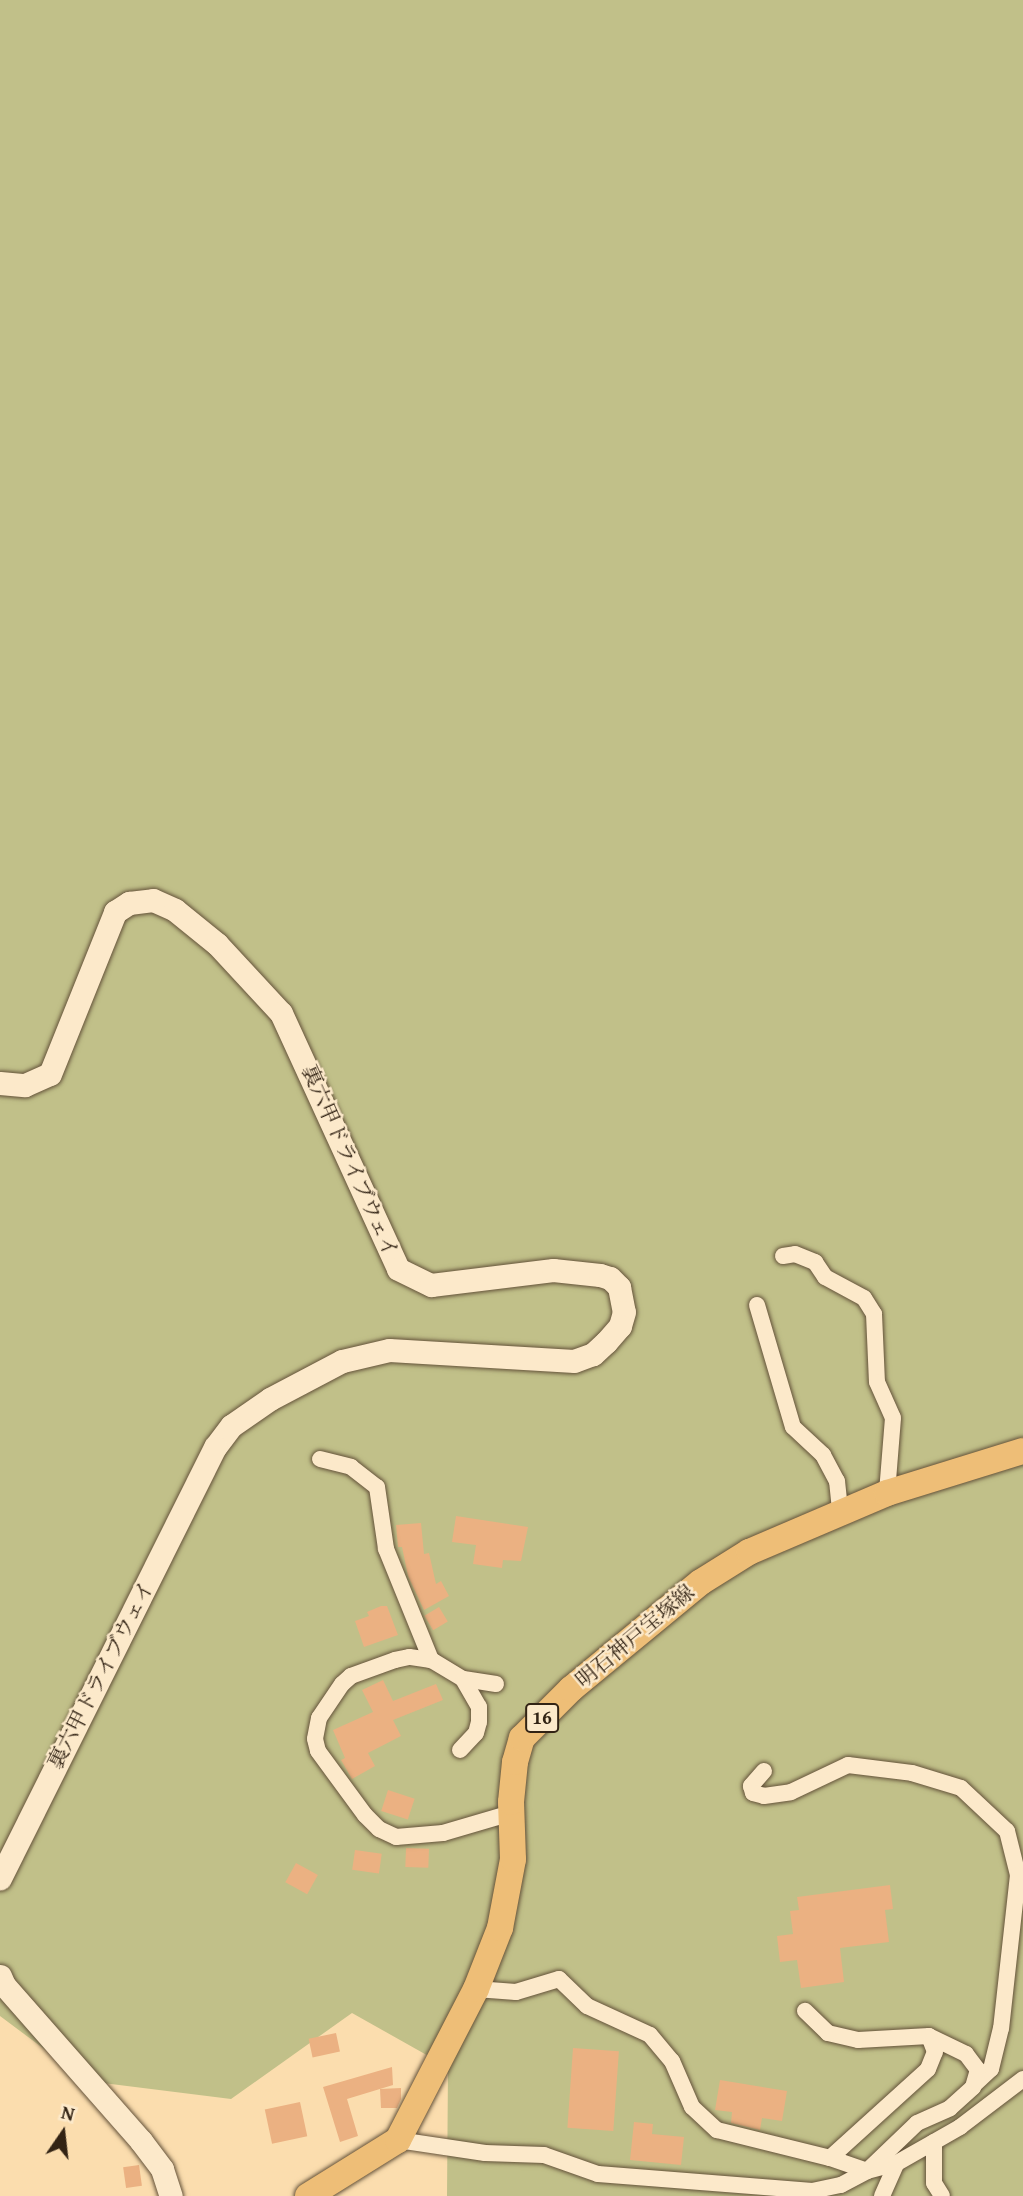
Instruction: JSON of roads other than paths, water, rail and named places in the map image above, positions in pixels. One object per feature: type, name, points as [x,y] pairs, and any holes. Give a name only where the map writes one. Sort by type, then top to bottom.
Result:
[{"type":"main road","name":"明石神戸宝塚線","points":[[398,2140],[476,1989],[502,1914],[513,1859],[511,1814],[515,1762],[522,1738],[571,1689],[701,1582],[749,1552],[887,1493],[1023,1451]]},
{"type":"main road","points":[[308,2196],[398,2140]]},
{"type":"street","name":"裏六甲ドライブウェイ","points":[[0,1083],[25,1086],[50,1074],[115,912],[129,903],[153,900],[175,910],[218,944],[281,1013],[398,1269],[431,1285],[553,1270],[600,1275],[610,1278],[618,1287],[624,1312],[620,1326],[606,1342],[593,1354],[574,1361],[389,1350],[342,1361],[270,1399],[231,1426],[215,1447],[0,1878]]},
{"type":"street","points":[[783,1256],[795,1254],[815,1262],[825,1277],[864,1298],[874,1314],[877,1382],[893,1418],[887,1493]]},
{"type":"street","points":[[757,1305],[793,1427],[828,1464],[837,1481],[841,1512]]},
{"type":"street","points":[[320,1459],[351,1467],[377,1487],[386,1549],[431,1660]]},
{"type":"street","points":[[496,1684],[463,1679],[431,1660],[409,1657],[351,1676],[334,1694],[319,1718],[315,1740],[318,1751],[365,1815],[379,1829],[396,1837],[443,1833],[511,1814]]},
{"type":"street","points":[[460,1750],[476,1733],[480,1722],[479,1707],[463,1679]]},
{"type":"street","points":[[764,1771],[751,1786],[753,1793],[764,1796],[791,1792],[848,1765],[912,1773],[961,1788],[1007,1831],[1018,1875],[1001,2028],[991,2069],[950,2108],[917,2123],[867,2171]]},
{"type":"street","points":[[0,1976],[4,1985],[141,2141],[162,2169],[171,2196]]},
{"type":"street","points":[[476,1989],[516,1992],[559,1979],[587,2006],[650,2035],[672,2061],[692,2107],[717,2130],[830,2158],[867,2171]]},
{"type":"street","points":[[805,2011],[828,2033],[858,2040],[929,2036],[966,2054],[978,2070],[973,2087]]},
{"type":"street","points":[[830,2158],[928,2069],[936,2052],[929,2036]]},
{"type":"street","points":[[398,2140],[485,2152],[544,2155],[598,2174],[812,2190],[841,2185],[867,2171],[897,2164],[960,2127],[1023,2079]]},
{"type":"street","points":[[934,2142],[934,2183],[942,2196]]},
{"type":"street","points":[[882,2196],[897,2164]]}]
